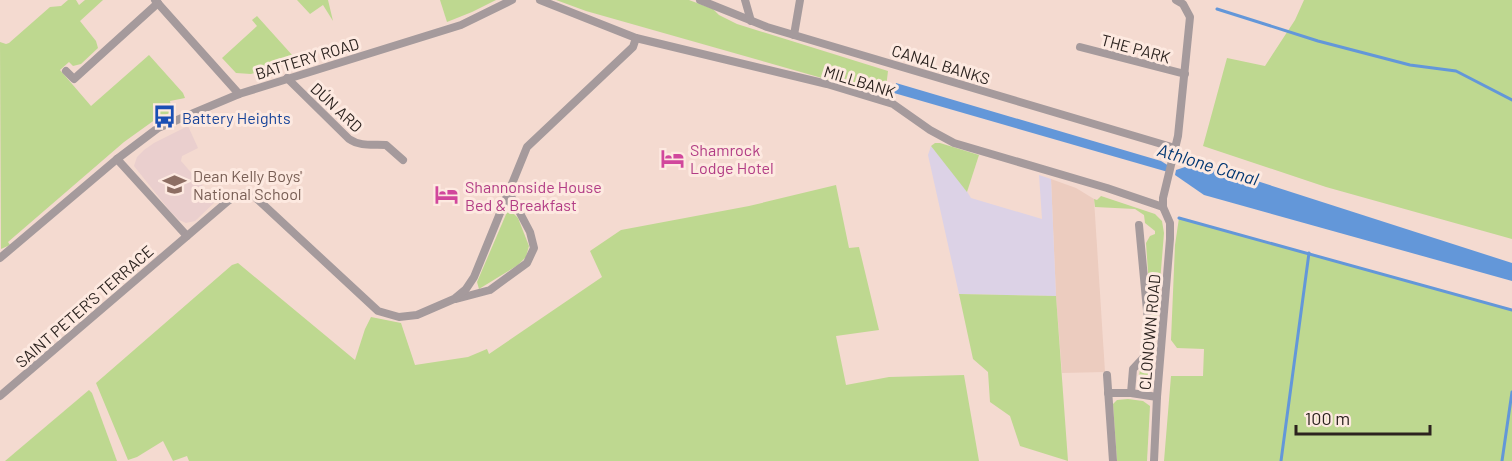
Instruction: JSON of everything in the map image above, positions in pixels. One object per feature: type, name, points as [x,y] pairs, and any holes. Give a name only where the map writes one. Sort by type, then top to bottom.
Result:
[{"type":"street","name":"BATTERY ROAD","points":[[0,258],[117,159],[158,128],[239,94],[461,26],[512,0]]},
{"type":"street","name":"MILLBANK","points":[[540,0],[636,38],[827,84],[893,104],[930,130],[954,142],[1163,207]]},
{"type":"street","name":"CANAL BANKS","points":[[700,0],[751,21],[794,35],[1175,148]]},
{"type":"street","points":[[745,0],[751,21]]},
{"type":"street","points":[[794,35],[800,0]]},
{"type":"street","points":[[1163,207],[1175,148],[1190,17],[1183,4],[1176,0]]},
{"type":"street","points":[[66,71],[74,79],[157,1],[239,94]]},
{"type":"street","points":[[454,299],[466,289],[474,277],[529,145],[633,47],[636,38]]},
{"type":"street","name":"THE PARK","points":[[1080,47],[1185,74]]},
{"type":"street","name":"DÚN ARD","points":[[287,78],[349,139],[364,145],[386,145],[403,160]]},
{"type":"street","points":[[117,159],[186,236]]},
{"type":"street","name":"SAINT PETER'S TERRACE","points":[[0,396],[236,195],[248,193],[277,216],[378,311],[399,317],[411,317],[454,299]]},
{"type":"street","points":[[454,299],[490,290],[527,263],[534,248],[530,232],[512,198],[507,196]]},
{"type":"street","name":"CLONOWN ROAD","points":[[1154,461],[1170,239],[1168,217],[1163,207]]},
{"type":"street","points":[[1131,393],[1133,369],[1146,355],[1149,339],[1139,225]]},
{"type":"street","points":[[1107,375],[1113,461]]},
{"type":"street","points":[[1108,393],[1131,393],[1157,398]]},
{"type":"shaded area","name":"Dean Kelly Boys' National School","points":[[188,126],[198,148],[182,156],[181,161],[216,201],[195,221],[186,223],[170,211],[134,166],[137,157],[144,150]]},
{"type":"shaded area","points":[[931,146],[971,198],[1042,219],[1039,175],[1051,179],[1056,296],[959,294],[928,155]]},
{"type":"shaded area","points":[[1051,179],[1076,188],[1094,199],[1105,372],[1062,373]]},
{"type":"green space","points":[[68,0],[76,0],[79,5],[85,0],[103,0],[80,21],[96,41],[98,48],[81,64],[73,66],[69,62],[60,70],[91,106],[149,55],[185,98],[170,101],[172,112],[156,119],[124,142],[8,242],[10,245],[1,249],[0,42],[9,43],[50,7],[61,6]]},
{"type":"green space","points":[[297,0],[328,0],[333,21],[323,5],[310,14]]},
{"type":"green space","points":[[440,0],[496,0],[447,22]]},
{"type":"green space","points":[[556,0],[689,0],[713,9],[719,15],[737,24],[888,71],[885,96],[586,11]]},
{"type":"green space","points":[[1304,0],[1512,0],[1512,239],[1326,187],[1203,146],[1227,58],[1265,66],[1295,20]]},
{"type":"green space","points":[[257,16],[293,56],[291,61],[251,74],[236,73],[222,58],[257,26],[252,20]]},
{"type":"green space","points":[[935,143],[979,155],[967,192],[931,146]]},
{"type":"green space","points":[[836,185],[849,248],[859,247],[879,330],[836,336],[846,385],[889,377],[964,375],[979,461],[189,461],[187,456],[173,461],[163,441],[128,460],[96,383],[232,265],[238,263],[355,360],[371,317],[401,323],[415,365],[468,357],[487,349],[489,354],[602,277],[590,251],[621,230],[749,206]]},
{"type":"green space","points":[[1101,196],[1155,214],[1162,221],[1164,233],[1152,381],[1145,387],[1138,385],[1140,369],[1143,365],[1141,363],[1152,350],[1153,343],[1146,243],[1155,231],[1145,223],[1144,215],[1135,209],[1095,207],[1094,199],[1097,200]]},
{"type":"green space","points":[[507,212],[512,212],[518,218],[529,246],[526,257],[518,265],[479,289],[477,282]]},
{"type":"green space","points":[[1179,218],[1512,310],[1512,461],[1164,461],[1171,376],[1203,376],[1204,349],[1177,348],[1171,340],[1175,245]]},
{"type":"green space","points":[[959,294],[1056,296],[1068,461],[1020,446],[1010,416],[990,402],[988,372],[973,359]]},
{"type":"green space","points":[[89,390],[117,461],[5,461]]},
{"type":"green space","points":[[1117,400],[1143,401],[1150,406],[1147,461],[1117,461],[1113,404]]},
{"type":"water","points":[[896,83],[1161,161],[1169,166],[1168,172],[894,93]]},
{"type":"water","points":[[1204,164],[1512,263],[1512,281],[1204,195],[1175,175],[1176,170]]},
{"type":"waterway","points":[[1217,9],[1318,41],[1410,65],[1456,71],[1512,100]]},
{"type":"waterway","points":[[1179,218],[1512,310]]},
{"type":"waterway","points":[[1281,461],[1309,253]]},
{"type":"waterway","points":[[1502,461],[1512,392]]},
{"type":"place","name":"Battery Heights","points":[[164,117]]},
{"type":"place","name":"Shamrock Lodge Hotel","points":[[672,158]]},
{"type":"place","name":"Dean Kelly Boys' National School","points":[[175,184]]},
{"type":"place","name":"Shannonside House Bed & Breakfast","points":[[447,195]]},
{"type":"water label","name":"Athlone Canal","points":[[1208,164]]}]
